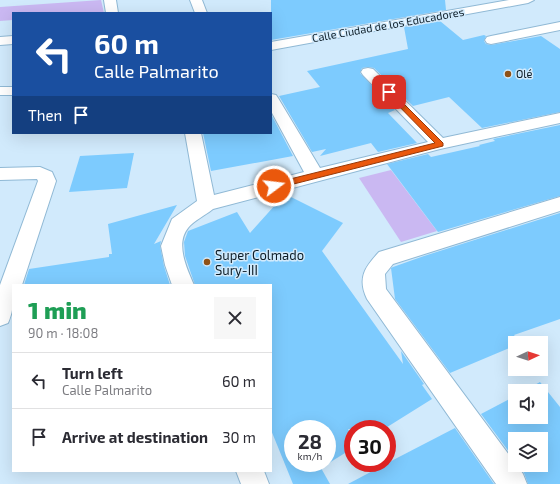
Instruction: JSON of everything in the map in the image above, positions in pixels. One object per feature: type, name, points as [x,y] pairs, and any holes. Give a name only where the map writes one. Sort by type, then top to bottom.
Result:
[{"type":"street","points":[[110,0],[112,12]]},
{"type":"street","points":[[196,0],[201,12]]},
{"type":"street","name":"Calle Ciudad de los Educadores","points":[[272,46],[528,0]]},
{"type":"street","points":[[491,40],[560,26]]},
{"type":"street","points":[[0,40],[12,40]]},
{"type":"street","points":[[368,72],[440,144]]},
{"type":"street","points":[[0,91],[12,91]]},
{"type":"street","points":[[272,100],[315,175]]},
{"type":"street","points":[[182,284],[175,266],[171,246],[179,224],[207,204],[440,144],[560,118]]},
{"type":"street","points":[[193,134],[207,204]]},
{"type":"street","points":[[0,174],[40,173],[46,176],[47,181],[0,316]]},
{"type":"street","points":[[513,484],[375,292],[374,271],[386,258],[560,204]]},
{"type":"street","points":[[250,472],[255,484]]},
{"type":"shaded area","points":[[101,0],[104,12],[12,12],[12,20],[0,21],[0,7]]},
{"type":"shaded area","points":[[391,170],[437,231],[401,242],[359,178]]},
{"type":"building","points":[[271,0],[445,0],[446,10],[272,40]]},
{"type":"building","points":[[440,21],[463,40],[484,35],[486,36],[484,41],[486,44],[491,45],[541,36],[560,49],[560,112],[482,128],[449,97],[413,106],[374,68],[368,67],[362,68],[360,73],[395,110],[388,113],[417,143],[378,152],[371,143],[320,156],[326,149],[312,152],[279,96],[320,87],[307,71],[408,49],[404,27]]},
{"type":"building","points":[[272,116],[293,156],[211,171],[203,134],[272,134]]},
{"type":"building","points":[[560,125],[560,196],[438,232],[387,164],[428,154],[431,157],[480,146],[479,145],[495,141],[493,139]]},
{"type":"building","points":[[134,153],[127,188],[69,192],[80,156]]},
{"type":"building","points":[[285,194],[343,223],[322,251],[403,364],[401,351],[424,384],[422,385],[432,399],[396,422],[396,420],[344,420],[344,454],[336,459],[336,420],[284,420],[284,462],[272,432],[272,284],[195,284],[185,256],[184,242],[188,231],[237,212],[250,233]]},
{"type":"building","points":[[177,205],[154,244],[161,241],[160,246],[164,266],[170,284],[24,284],[29,269],[109,257],[109,254],[112,254],[108,224]]},
{"type":"building","points":[[560,213],[560,319],[514,335],[515,336],[508,336],[508,349],[450,373],[395,299],[391,268]]},
{"type":"building","points":[[548,392],[560,407],[560,484],[528,484],[523,472],[548,472],[548,432],[508,432],[508,451],[481,414],[508,400],[508,424],[548,424]]},
{"type":"building","points":[[455,428],[494,484],[348,484],[371,472],[396,472],[397,458]]},
{"type":"building","points":[[288,472],[323,472],[330,484],[293,484]]},
{"type":"place","name":"Olé","points":[[508,74]]},
{"type":"place","name":"Super Colmado Sury-III","points":[[207,262]]},
{"type":"route","points":[[274,186],[440,144],[389,92]]}]
